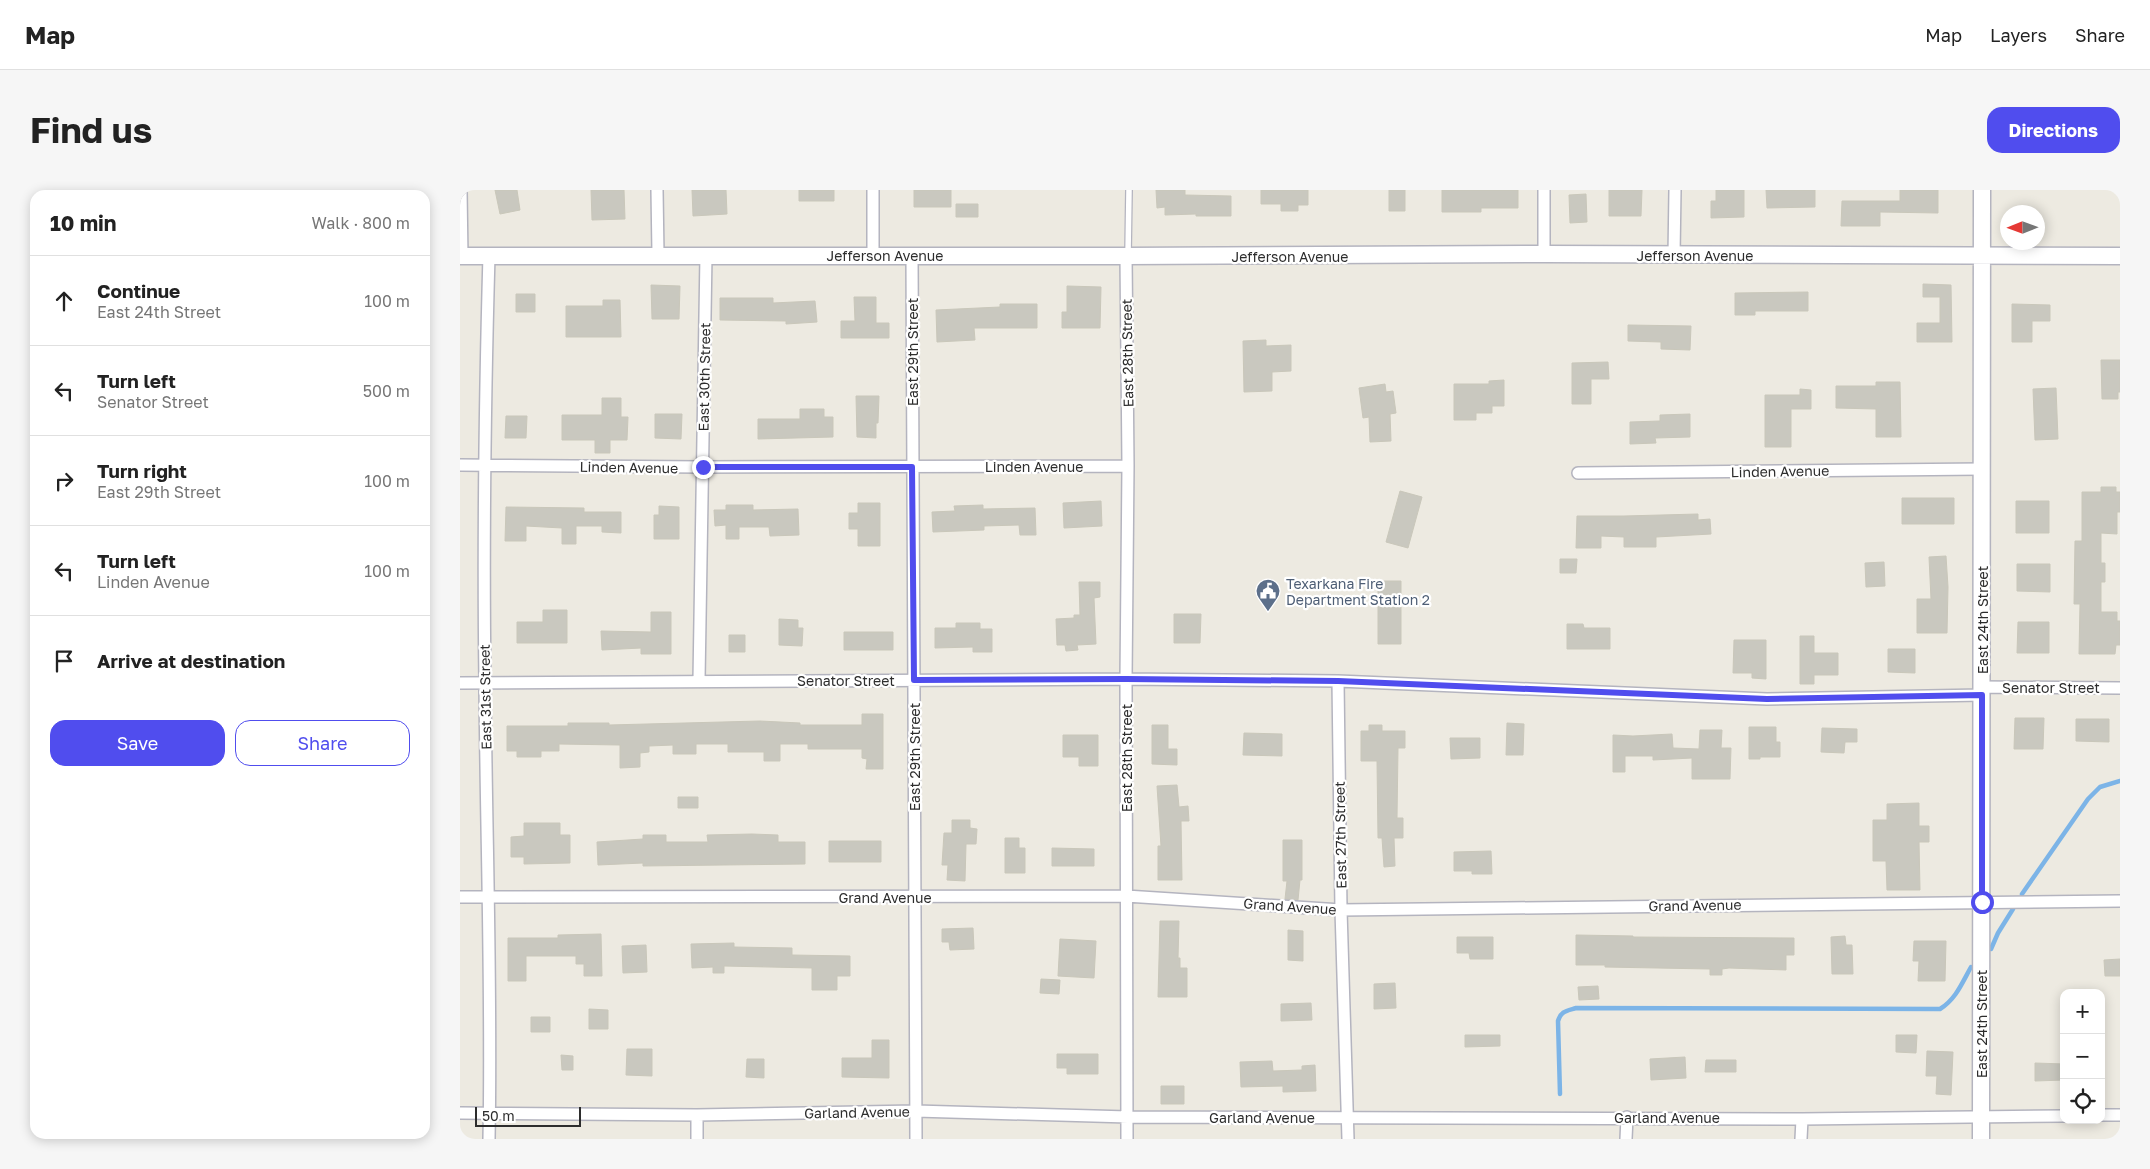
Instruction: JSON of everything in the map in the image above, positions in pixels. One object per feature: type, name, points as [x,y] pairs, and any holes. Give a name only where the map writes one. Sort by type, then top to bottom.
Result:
[{"type":"main road","name":"East 24th Street","points":[[1981,1139],[1982,190]]},
{"type":"main road","name":"Jefferson Avenue","points":[[461,256],[658,254],[873,256],[1544,254],[2120,256]]},
{"type":"street","points":[[461,256],[462,190]]},
{"type":"street","points":[[657,190],[658,254]]},
{"type":"street","points":[[873,190],[873,256]]},
{"type":"street","points":[[1544,190],[1544,254]]},
{"type":"street","points":[[1674,190],[1674,255]]},
{"type":"street","name":"East 31st Street","points":[[489,255],[483,465],[489,897],[489,1139]]},
{"type":"street","name":"East 30th Street","points":[[699,680],[706,255]]},
{"type":"street","name":"East 29th Street","points":[[912,255],[916,1139]]},
{"type":"street","name":"East 28th Street","points":[[1127,256],[1126,896],[1128,1139]]},
{"type":"street","name":"Linden Avenue","points":[[460,465],[703,467],[1128,466]]},
{"type":"street","name":"Linden Avenue","points":[[1578,473],[1982,468]]},
{"type":"street","name":"Senator Street","points":[[460,683],[699,680],[1126,679],[1338,681],[1767,699],[2120,688]]},
{"type":"street","name":"East 27th Street","points":[[1338,681],[1340,910],[1348,1139]]},
{"type":"street","name":"Grand Avenue","points":[[460,897],[1126,896],[1340,910],[2120,901]]},
{"type":"street","name":"Garland Avenue","points":[[460,1112],[697,1115],[916,1111],[1128,1117],[1348,1118],[1627,1117],[1802,1119],[2060,1116]]},
{"type":"street","points":[[697,1115],[697,1139]]},
{"type":"street","points":[[2105,1116],[2120,1115]]},
{"type":"street","points":[[1626,1139],[1627,1117]]},
{"type":"street","points":[[1802,1119],[1802,1139]]},
{"type":"lane","points":[[1127,256],[1129,190]]},
{"type":"building","points":[[495,190],[517,190],[520,210],[500,214]]},
{"type":"building","points":[[591,190],[624,190],[625,219],[592,220]]},
{"type":"building","points":[[692,190],[726,190],[727,214],[693,216]]},
{"type":"building","points":[[799,190],[834,190],[834,201],[799,201]]},
{"type":"building","points":[[914,190],[951,190],[951,207],[914,207]]},
{"type":"building","points":[[1156,190],[1185,190],[1185,195],[1231,196],[1231,216],[1165,215],[1165,207],[1157,208]]},
{"type":"building","points":[[1261,190],[1308,190],[1308,205],[1298,205],[1298,211],[1281,211],[1281,204],[1261,204]]},
{"type":"building","points":[[1389,190],[1405,190],[1405,211],[1389,211]]},
{"type":"building","points":[[1442,190],[1518,190],[1518,208],[1481,208],[1481,212],[1442,212]]},
{"type":"building","points":[[1609,190],[1642,190],[1641,216],[1609,216]]},
{"type":"building","points":[[1716,190],[1744,190],[1744,217],[1711,218],[1711,201],[1716,201]]},
{"type":"building","points":[[1766,190],[1815,190],[1815,207],[1767,208]]},
{"type":"building","points":[[1900,190],[1938,190],[1938,213],[1880,212],[1880,226],[1841,226],[1842,201],[1900,201]]},
{"type":"building","points":[[1586,194],[1587,222],[1570,223],[1569,195]]},
{"type":"building","points":[[956,204],[978,204],[978,217],[956,217]]},
{"type":"building","points":[[1923,284],[1951,285],[1952,342],[1917,342],[1917,323],[1940,323],[1940,297],[1923,297]]},
{"type":"building","points":[[651,285],[680,286],[679,319],[652,319]]},
{"type":"building","points":[[1067,286],[1101,287],[1100,328],[1062,328],[1062,312],[1067,312]]},
{"type":"building","points":[[1808,292],[1808,311],[1755,311],[1755,315],[1735,315],[1735,293]]},
{"type":"building","points":[[516,294],[535,294],[535,312],[516,312]]},
{"type":"building","points":[[854,297],[876,297],[876,323],[889,323],[889,338],[841,338],[841,321],[855,321]]},
{"type":"building","points":[[720,298],[773,298],[773,303],[815,301],[817,322],[786,324],[786,321],[720,320]]},
{"type":"building","points":[[603,300],[620,300],[621,337],[566,337],[566,306],[603,306]]},
{"type":"building","points":[[1000,304],[1037,304],[1037,328],[974,328],[975,340],[937,342],[936,310],[1000,307]]},
{"type":"building","points":[[2012,304],[2050,305],[2050,321],[2032,321],[2032,342],[2012,342]]},
{"type":"building","points":[[1628,325],[1691,326],[1690,350],[1661,349],[1661,342],[1628,341]]},
{"type":"building","points":[[1266,340],[1266,346],[1291,345],[1291,371],[1272,372],[1272,391],[1244,392],[1243,341]]},
{"type":"building","points":[[2101,360],[2120,360],[2120,392],[2118,392],[2118,399],[2102,399]]},
{"type":"building","points":[[1608,362],[1609,379],[1591,379],[1591,404],[1572,404],[1572,363]]},
{"type":"building","points":[[1504,380],[1504,406],[1492,406],[1492,413],[1476,413],[1476,420],[1454,420],[1454,384],[1489,384],[1489,381]]},
{"type":"building","points":[[1876,382],[1900,382],[1901,437],[1876,437],[1876,409],[1836,408],[1836,386],[1876,386]]},
{"type":"building","points":[[1385,384],[1386,392],[1393,391],[1396,413],[1390,414],[1391,441],[1370,442],[1369,417],[1363,418],[1359,388]]},
{"type":"building","points":[[2056,388],[2058,439],[2035,440],[2033,389]]},
{"type":"building","points":[[1800,389],[1811,390],[1811,409],[1791,409],[1791,447],[1765,447],[1765,395],[1800,395]]},
{"type":"building","points":[[856,396],[879,396],[876,438],[857,437]]},
{"type":"building","points":[[602,398],[621,398],[621,417],[628,417],[627,440],[610,440],[610,453],[595,453],[595,440],[562,440],[562,415],[602,415]]},
{"type":"building","points":[[800,409],[824,409],[824,417],[833,417],[833,437],[758,439],[758,419],[800,419]]},
{"type":"building","points":[[655,414],[682,414],[681,439],[655,438]]},
{"type":"building","points":[[1690,414],[1690,437],[1655,438],[1656,443],[1630,444],[1630,422],[1660,421],[1660,415]]},
{"type":"building","points":[[506,416],[527,416],[526,438],[505,438]]},
{"type":"building","points":[[2101,487],[2116,487],[2116,492],[2120,492],[2120,512],[2117,512],[2117,534],[2101,533],[2101,563],[2105,563],[2105,582],[2101,582],[2101,612],[2117,612],[2117,621],[2120,621],[2120,645],[2116,645],[2115,654],[2079,654],[2080,604],[2074,604],[2075,541],[2082,541],[2082,492],[2101,492]]},
{"type":"building","points":[[1400,491],[1422,497],[1408,548],[1386,542]]},
{"type":"building","points":[[1902,498],[1954,498],[1954,524],[1902,524]]},
{"type":"building","points":[[1101,501],[1102,526],[1064,528],[1063,503]]},
{"type":"building","points":[[2016,501],[2049,501],[2049,533],[2016,533]]},
{"type":"building","points":[[858,503],[880,503],[880,546],[858,546],[858,529],[849,529],[849,513],[858,513]]},
{"type":"building","points":[[726,505],[753,505],[753,510],[798,509],[799,535],[770,536],[769,527],[739,527],[739,539],[726,539],[726,525],[715,526],[714,510],[726,510]]},
{"type":"building","points":[[983,505],[983,509],[1035,508],[1036,535],[1020,535],[1019,525],[984,526],[984,530],[933,532],[932,512],[955,511],[954,506]]},
{"type":"building","points":[[659,506],[679,507],[679,539],[654,539],[654,515],[659,515]]},
{"type":"building","points":[[506,507],[584,508],[584,512],[621,512],[621,533],[602,532],[602,526],[576,526],[576,544],[562,544],[562,528],[526,526],[526,541],[505,541]]},
{"type":"building","points":[[1698,514],[1698,520],[1710,519],[1711,534],[1656,537],[1656,547],[1624,547],[1624,537],[1601,536],[1601,548],[1576,548],[1577,516]]},
{"type":"building","points":[[1946,556],[1948,587],[1947,633],[1917,633],[1917,599],[1931,599],[1929,557]]},
{"type":"building","points":[[1560,559],[1577,559],[1576,573],[1560,573]]},
{"type":"building","points":[[1884,562],[1885,586],[1866,587],[1865,563]]},
{"type":"building","points":[[2017,564],[2050,564],[2050,592],[2017,591]]},
{"type":"building","points":[[1378,581],[1401,581],[1401,644],[1378,644]]},
{"type":"building","points":[[1079,582],[1100,582],[1100,597],[1094,598],[1096,644],[1077,645],[1078,650],[1066,651],[1065,645],[1057,645],[1056,619],[1074,618],[1074,615],[1080,615]]},
{"type":"building","points":[[543,610],[567,610],[567,643],[517,643],[517,622],[543,622]]},
{"type":"building","points":[[651,612],[671,612],[671,654],[641,654],[641,648],[602,650],[601,631],[651,632]]},
{"type":"building","points":[[1174,614],[1201,614],[1200,643],[1174,643]]},
{"type":"building","points":[[779,619],[798,620],[798,628],[803,628],[802,646],[779,645]]},
{"type":"building","points":[[2018,622],[2049,622],[2049,653],[2017,653]]},
{"type":"building","points":[[956,623],[980,623],[980,629],[992,629],[992,652],[973,652],[973,647],[935,648],[935,628],[956,628]]},
{"type":"building","points":[[1567,624],[1583,624],[1584,628],[1610,628],[1610,649],[1567,649]]},
{"type":"building","points":[[844,632],[893,632],[893,650],[844,650]]},
{"type":"building","points":[[729,635],[745,635],[745,652],[729,652]]},
{"type":"building","points":[[1800,636],[1814,636],[1814,653],[1838,653],[1838,675],[1814,675],[1814,684],[1800,684]]},
{"type":"building","points":[[1734,640],[1766,640],[1766,679],[1752,678],[1752,673],[1733,673]]},
{"type":"building","points":[[1888,649],[1915,649],[1915,673],[1888,672]]},
{"type":"building","points":[[862,714],[883,714],[883,769],[866,769],[867,759],[862,758],[862,749],[808,749],[808,744],[780,744],[780,761],[764,761],[764,752],[728,752],[728,744],[696,744],[696,754],[673,754],[673,745],[649,746],[649,752],[640,753],[640,767],[620,768],[620,745],[559,744],[559,751],[541,751],[541,757],[517,757],[517,751],[507,751],[507,726],[568,726],[568,723],[609,723],[609,725],[760,721],[800,723],[800,725],[862,725]]},
{"type":"building","points":[[2015,718],[2044,718],[2043,749],[2014,749]]},
{"type":"building","points":[[2076,719],[2109,719],[2109,742],[2076,741]]},
{"type":"building","points":[[1507,723],[1524,724],[1523,755],[1506,755]]},
{"type":"building","points":[[1152,725],[1168,725],[1168,749],[1177,749],[1177,765],[1152,764]]},
{"type":"building","points":[[1369,725],[1382,725],[1382,731],[1405,731],[1405,748],[1398,748],[1397,818],[1403,818],[1403,838],[1394,838],[1395,866],[1384,867],[1382,838],[1378,838],[1377,761],[1361,761],[1361,731],[1369,731]]},
{"type":"building","points":[[1749,727],[1776,727],[1776,742],[1780,742],[1780,757],[1749,759]]},
{"type":"building","points":[[1822,728],[1857,729],[1857,742],[1845,742],[1844,753],[1821,752]]},
{"type":"building","points":[[1700,730],[1722,730],[1721,748],[1731,748],[1730,779],[1692,779],[1692,758],[1653,760],[1653,756],[1625,756],[1625,772],[1613,772],[1613,735],[1672,734],[1673,748],[1699,749]]},
{"type":"building","points":[[1244,733],[1282,734],[1282,756],[1243,755]]},
{"type":"building","points":[[1063,735],[1098,735],[1098,766],[1079,766],[1079,757],[1063,757]]},
{"type":"building","points":[[1450,738],[1480,738],[1480,758],[1451,759]]},
{"type":"building","points":[[1177,785],[1179,807],[1188,806],[1189,821],[1181,821],[1182,880],[1158,880],[1158,846],[1161,846],[1157,786]]},
{"type":"building","points":[[678,797],[698,797],[698,808],[678,808]]},
{"type":"building","points":[[1919,803],[1919,826],[1929,826],[1929,842],[1919,842],[1920,890],[1887,890],[1886,861],[1873,861],[1873,820],[1887,820],[1887,804]]},
{"type":"building","points":[[952,820],[970,820],[970,828],[977,829],[976,844],[966,844],[965,881],[947,880],[948,865],[942,865],[944,833],[952,833]]},
{"type":"building","points":[[524,823],[560,823],[560,835],[570,835],[570,863],[524,864],[524,857],[511,857],[511,837],[524,836]]},
{"type":"building","points":[[643,835],[666,835],[666,842],[708,842],[707,835],[778,835],[778,842],[805,842],[805,864],[643,866],[643,863],[598,865],[597,842],[643,839]]},
{"type":"building","points":[[1005,838],[1019,838],[1019,848],[1025,848],[1025,873],[1005,873]]},
{"type":"building","points":[[1283,840],[1302,840],[1302,880],[1300,880],[1298,900],[1285,899],[1287,881],[1283,881]]},
{"type":"building","points":[[829,841],[881,841],[881,862],[829,862]]},
{"type":"building","points":[[1052,848],[1094,849],[1094,866],[1052,866]]},
{"type":"building","points":[[1491,851],[1492,874],[1472,874],[1472,871],[1454,871],[1454,852]]},
{"type":"building","points":[[1160,921],[1179,921],[1178,958],[1180,958],[1180,968],[1187,968],[1187,997],[1158,997]]},
{"type":"building","points":[[973,928],[974,949],[950,950],[949,942],[942,942],[942,929]]},
{"type":"building","points":[[1288,930],[1303,931],[1303,961],[1288,960]]},
{"type":"building","points":[[601,934],[602,976],[584,976],[584,964],[576,964],[576,956],[526,956],[526,981],[508,981],[508,938],[558,938],[558,935]]},
{"type":"building","points":[[1576,935],[1794,938],[1794,955],[1786,955],[1786,970],[1729,968],[1722,969],[1722,975],[1710,975],[1710,969],[1576,965]]},
{"type":"building","points":[[1845,936],[1846,945],[1852,945],[1853,974],[1832,974],[1831,937]]},
{"type":"building","points":[[1457,937],[1493,937],[1493,959],[1470,959],[1469,953],[1457,953]]},
{"type":"building","points":[[1060,939],[1096,941],[1094,978],[1058,976]]},
{"type":"building","points":[[1914,941],[1946,941],[1945,981],[1918,981],[1919,961],[1913,961]]},
{"type":"building","points":[[734,943],[734,947],[792,948],[792,955],[850,956],[850,976],[837,976],[837,990],[812,990],[812,968],[724,966],[724,973],[713,973],[713,967],[692,968],[691,944]]},
{"type":"building","points":[[646,945],[647,972],[623,973],[622,946]]},
{"type":"building","points":[[2120,959],[2120,976],[2105,976],[2104,960]]},
{"type":"building","points":[[1041,979],[1060,980],[1059,994],[1040,993]]},
{"type":"building","points":[[1395,983],[1396,1008],[1374,1009],[1374,984]]},
{"type":"building","points":[[1598,986],[1599,999],[1579,1000],[1578,987]]},
{"type":"building","points":[[1311,1003],[1312,1020],[1281,1021],[1281,1004]]},
{"type":"building","points":[[589,1009],[608,1010],[608,1029],[589,1029]]},
{"type":"building","points":[[531,1017],[550,1017],[550,1032],[531,1032]]},
{"type":"building","points":[[1465,1035],[1500,1035],[1500,1046],[1465,1047]]},
{"type":"building","points":[[1896,1035],[1917,1035],[1916,1053],[1896,1052]]},
{"type":"building","points":[[872,1040],[889,1040],[889,1078],[842,1077],[842,1058],[872,1058]]},
{"type":"building","points":[[627,1049],[652,1049],[652,1076],[626,1075]]},
{"type":"building","points":[[1927,1051],[1953,1052],[1951,1095],[1936,1094],[1937,1076],[1926,1076]]},
{"type":"building","points":[[1057,1054],[1098,1054],[1098,1074],[1067,1074],[1067,1068],[1057,1068]]},
{"type":"building","points":[[561,1055],[573,1056],[573,1070],[562,1070]]},
{"type":"building","points":[[1685,1057],[1686,1078],[1651,1080],[1650,1059]]},
{"type":"building","points":[[747,1059],[764,1059],[764,1078],[746,1077]]},
{"type":"building","points":[[1706,1060],[1736,1060],[1736,1072],[1705,1072]]},
{"type":"building","points":[[1272,1061],[1273,1071],[1302,1070],[1302,1066],[1315,1065],[1316,1091],[1283,1092],[1283,1086],[1241,1087],[1240,1062]]},
{"type":"building","points":[[2035,1063],[2060,1064],[2060,1080],[2035,1081]]},
{"type":"building","points":[[1161,1086],[1184,1086],[1184,1104],[1161,1104]]},
{"type":"waterway","points":[[2022,894],[2088,799],[2100,787],[2120,781]]},
{"type":"waterway","points":[[1991,949],[1998,933],[2013,909]]},
{"type":"waterway","points":[[1560,1094],[1558,1021],[1562,1013],[1569,1010],[1576,1008],[1940,1009],[1954,996],[1971,967]]},
{"type":"place","name":"Texarkana Fire Department Station 2","points":[[1268,612]]},
{"type":"route","points":[[703,467],[912,467],[914,680],[1338,681],[1767,699],[1982,695],[1982,902]]}]
